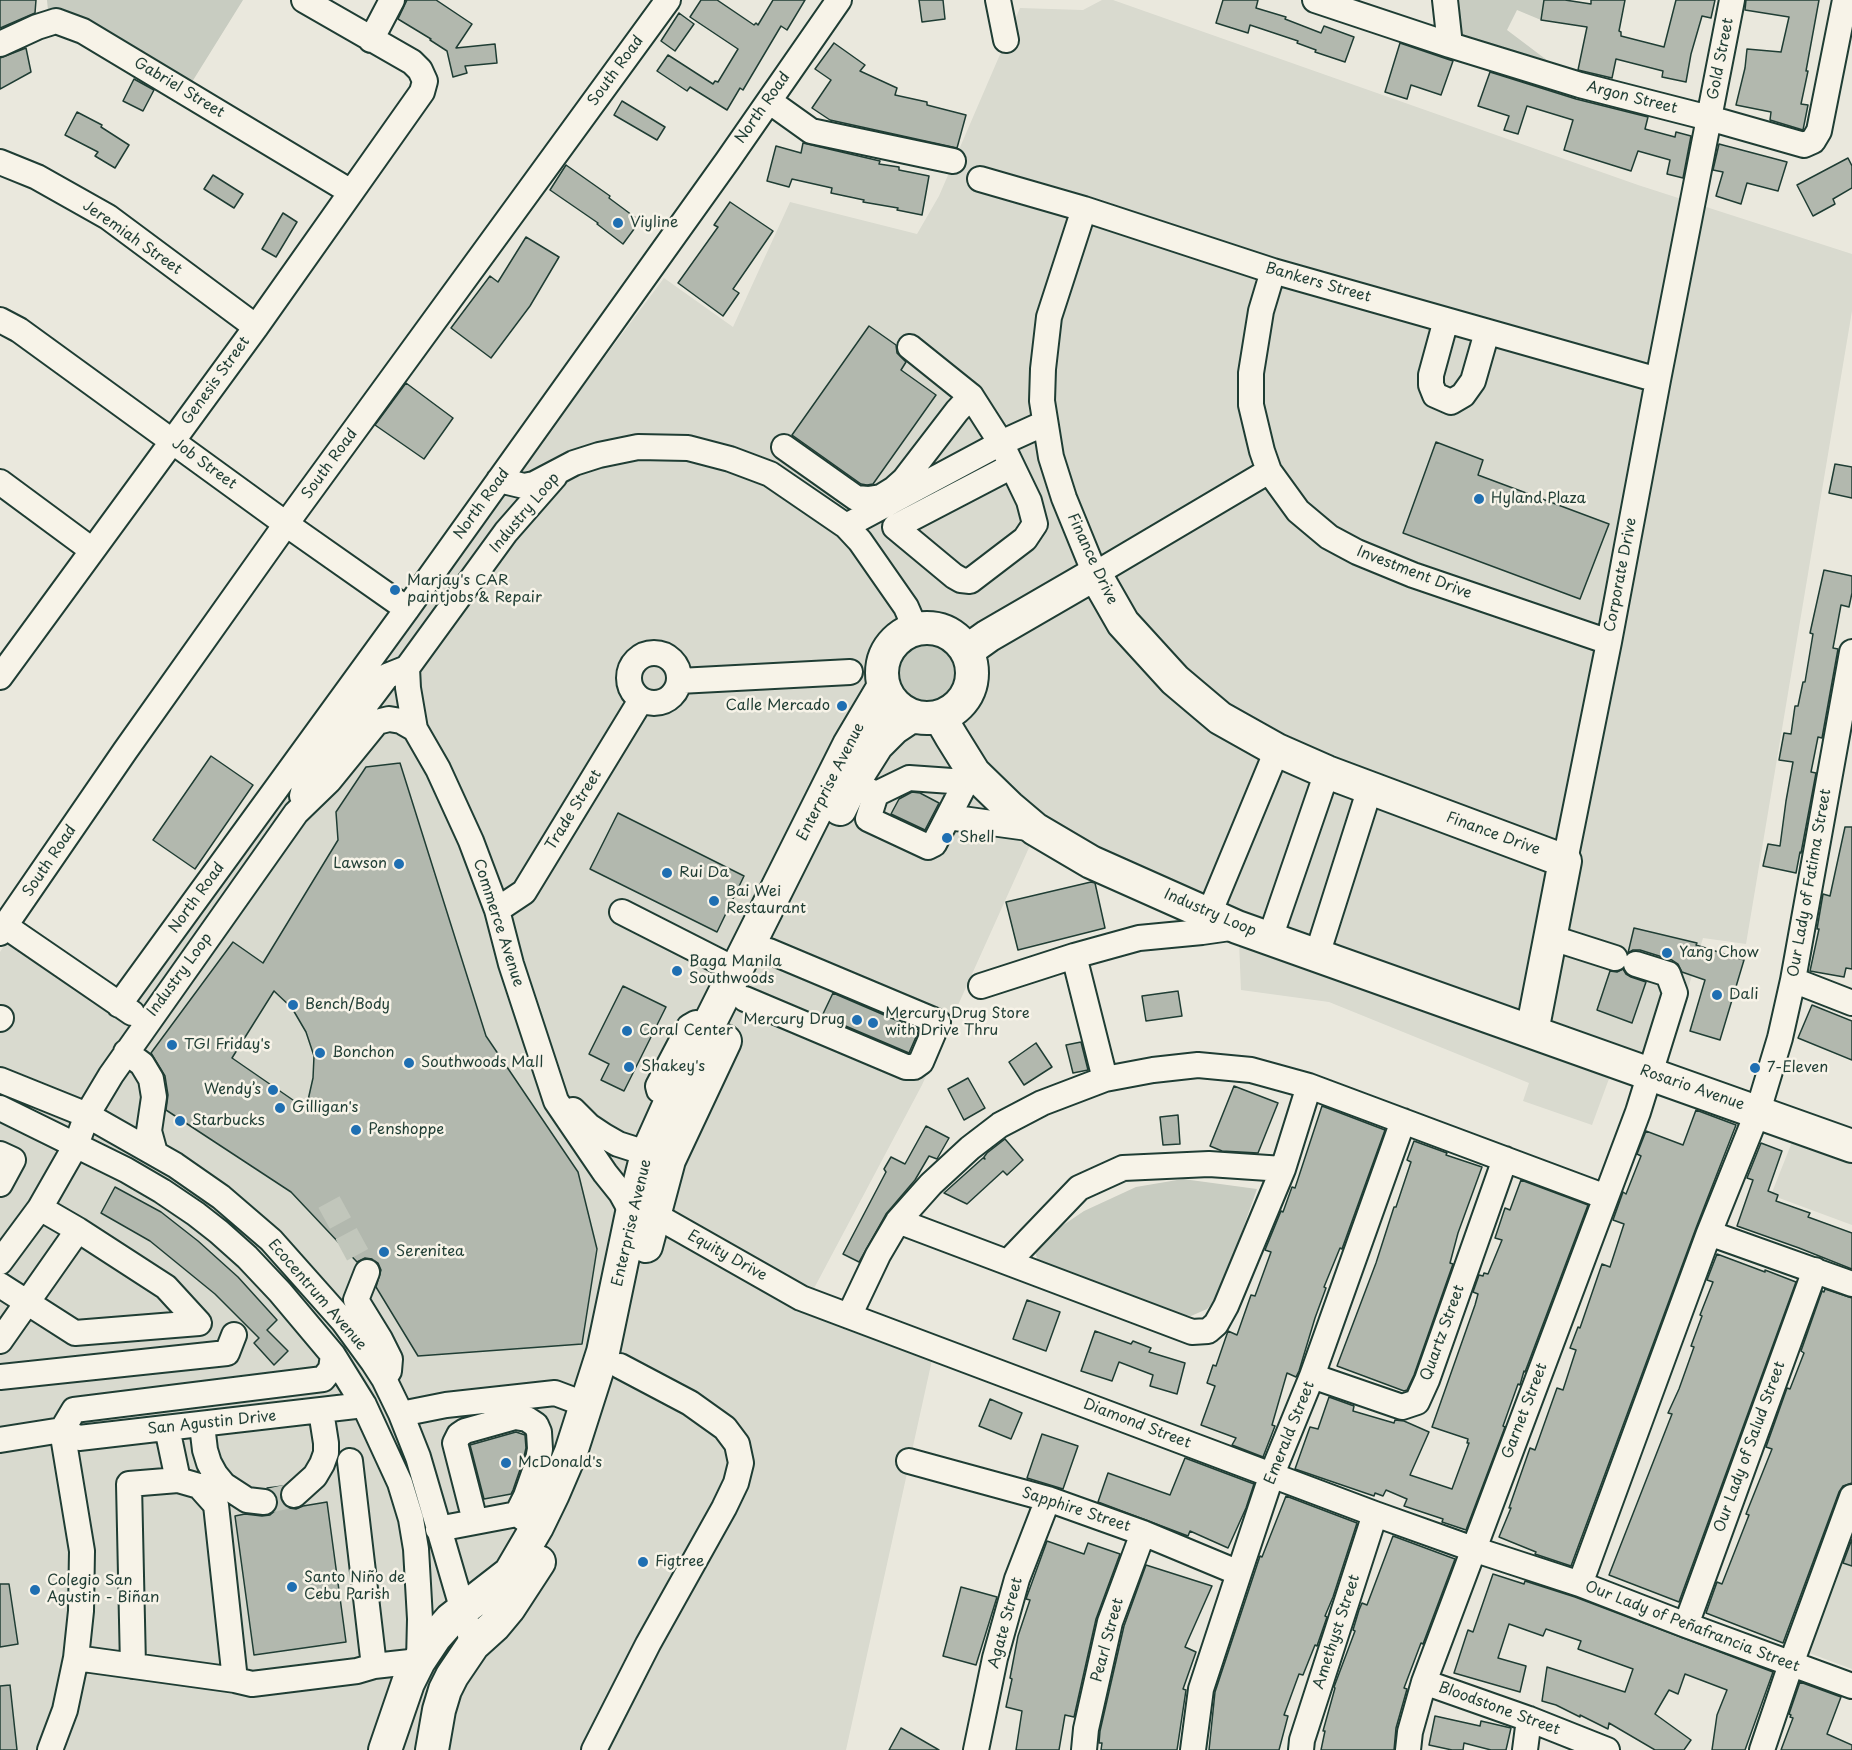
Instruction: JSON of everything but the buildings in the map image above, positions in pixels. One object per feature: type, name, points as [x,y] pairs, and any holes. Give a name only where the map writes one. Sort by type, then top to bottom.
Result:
[{"type":"main road","points":[[967,651],[988,636],[1095,574]]},
{"type":"main road","name":"Finance Drive","points":[[1095,574],[1123,623],[1175,680],[1220,718],[1277,750],[1327,772],[1565,861]]},
{"type":"main road","points":[[931,628],[945,632],[958,640],[967,651],[971,662],[971,685],[960,705],[951,712],[926,716],[897,707],[887,694],[884,686],[883,665],[891,646],[907,633],[931,628]]},
{"type":"main road","name":"Enterprise Avenue","points":[[658,1157],[741,985],[849,745],[884,686]]},
{"type":"main road","name":"Enterprise Avenue","points":[[385,1750],[408,1683],[419,1661],[435,1637],[452,1619],[510,1573],[527,1520],[571,1452],[603,1352],[673,1096],[708,1027],[769,951],[865,788],[877,745],[894,728],[926,716]]},
{"type":"main road","name":"Industry Loop","points":[[926,716],[970,777],[1035,828],[1091,862],[1223,920],[1532,1032]]},
{"type":"main road","name":"Corporate Drive","points":[[1532,1032],[1565,861]]},
{"type":"main road","name":"Rosario Avenue","points":[[1532,1032],[1852,1146]]},
{"type":"main road","name":"Enterprise Avenue","points":[[432,1750],[445,1690],[473,1646],[509,1608],[533,1573],[570,1503],[589,1459],[620,1366],[642,1214]]},
{"type":"street","points":[[304,0],[371,40],[392,0]]},
{"type":"street","name":"South Road","points":[[3,930],[125,751],[286,524],[668,0]]},
{"type":"street","name":"North Road","points":[[119,1005],[407,609],[839,0]]},
{"type":"street","points":[[998,0],[1006,40]]},
{"type":"street","name":"Argon Street","points":[[1315,0],[1580,85],[1804,145],[1813,141],[1819,132],[1845,0]]},
{"type":"street","points":[[1445,0],[1450,45]]},
{"type":"street","name":"Gold Street","points":[[1709,118],[1732,0]]},
{"type":"street","name":"Gabriel Street","points":[[0,44],[56,21],[83,31],[351,192]]},
{"type":"street","name":"Genesis Street","points":[[4,663],[92,550],[416,103],[425,81],[420,70],[411,62],[371,40]]},
{"type":"street","points":[[769,101],[812,131],[953,161]]},
{"type":"street","name":"Corporate Drive","points":[[1565,861],[1709,118]]},
{"type":"street","name":"Jeremiah Street","points":[[0,162],[37,177],[108,217],[255,327]]},
{"type":"street","name":"Bankers Street","points":[[980,179],[1084,209],[1273,271],[1658,380]]},
{"type":"street","name":"Finance Drive","points":[[1084,209],[1049,317],[1042,401],[1051,457],[1064,498],[1095,574]]},
{"type":"street","name":"Investment Drive","points":[[1273,271],[1261,311],[1251,373],[1251,405],[1269,471],[1298,512],[1329,537],[1357,552],[1413,575],[1609,642]]},
{"type":"street","name":"Job Street","points":[[0,320],[18,330],[407,609]]},
{"type":"street","points":[[1446,320],[1431,375],[1431,386],[1435,395],[1451,402],[1463,395],[1473,381],[1487,332]]},
{"type":"street","points":[[895,527],[954,576],[970,581],[1025,539],[1035,524],[1029,501],[1001,443],[970,396],[910,347]]},
{"type":"street","points":[[784,447],[856,498],[881,497],[904,480],[970,396]]},
{"type":"street","points":[[846,526],[1001,443],[1045,423]]},
{"type":"street","name":"Industry Loop","points":[[296,813],[305,785],[387,676],[407,668],[506,532],[561,470],[599,455],[638,447],[688,448],[730,459],[770,474],[846,526],[863,545],[906,607],[916,630]]},
{"type":"street","points":[[863,545],[1012,466]]},
{"type":"street","points":[[499,480],[524,486],[534,484],[561,470]]},
{"type":"street","points":[[1095,574],[1269,471]]},
{"type":"street","points":[[0,482],[92,550]]},
{"type":"street","points":[[430,575],[442,589],[445,615]]},
{"type":"street","name":"Our Lady of Fatima Street","points":[[1580,1584],[1709,1233],[1758,1111],[1780,1038],[1793,980],[1852,652]]},
{"type":"street","points":[[646,654],[663,654],[670,658],[678,672],[679,681],[672,696],[665,701],[649,703],[641,700],[630,688],[629,671],[639,658],[646,654]]},
{"type":"street","name":"Commerce Avenue","points":[[407,668],[415,729],[438,769],[471,841],[497,910],[511,964],[559,1107],[621,1193],[642,1214]]},
{"type":"street","points":[[679,681],[850,672]]},
{"type":"street","name":"Trade Street","points":[[497,910],[524,892],[641,700]]},
{"type":"street","name":"Industry Loop","points":[[0,1262],[40,1208],[76,1145],[87,1115],[126,1052],[296,813],[329,781],[377,722],[389,719],[401,721],[415,729]]},
{"type":"street","points":[[981,986],[1139,938],[1202,932],[1223,920],[1277,750]]},
{"type":"street","points":[[1270,938],[1327,772]]},
{"type":"street","points":[[970,777],[934,844],[928,847],[868,819],[865,788],[909,778],[970,777]]},
{"type":"street","points":[[1317,955],[1370,788]]},
{"type":"street","points":[[948,817],[1035,828]]},
{"type":"street","points":[[622,912],[741,985],[906,1067],[914,1067],[921,1062],[938,1022],[769,951]]},
{"type":"street","points":[[3,930],[146,1023]]},
{"type":"street","name":"Garnet Street","points":[[1408,1750],[1410,1732],[1424,1682],[1638,1112],[1675,993],[1668,974],[1565,942],[1549,940]]},
{"type":"street","points":[[1074,956],[1105,1079]]},
{"type":"street","points":[[1793,980],[1852,1003]]},
{"type":"street","points":[[126,1052],[142,1064],[151,1078],[154,1097],[149,1131],[155,1153]]},
{"type":"street","points":[[849,1316],[878,1255],[898,1221],[931,1184],[970,1148],[1000,1125],[1042,1103],[1105,1079],[1153,1070],[1198,1065],[1251,1071],[1310,1086],[1606,1197]]},
{"type":"street","name":"Ecocentrum Avenue","points":[[0,1080],[87,1115],[175,1165],[221,1197],[271,1240],[343,1321],[384,1379],[401,1414],[418,1457],[473,1646]]},
{"type":"street","points":[[898,1221],[1192,1332],[1208,1331],[1216,1324],[1226,1306],[1283,1169],[1310,1086]]},
{"type":"street","name":"Commerce Avenue","points":[[552,1089],[589,1126],[618,1144],[658,1157]]},
{"type":"street","name":"Ecocentrum Avenue","points":[[0,1108],[126,1170],[196,1214],[247,1257],[333,1355],[364,1405],[400,1483],[411,1519],[416,1549],[420,1619],[419,1661]]},
{"type":"street","name":"Emerald Street","points":[[1193,1750],[1201,1689],[1239,1573],[1272,1474],[1312,1376],[1402,1121]]},
{"type":"street","points":[[0,1154],[13,1160],[0,1184]]},
{"type":"street","name":"Quartz Street","points":[[1312,1376],[1402,1407],[1417,1402],[1427,1380],[1505,1159]]},
{"type":"street","points":[[1008,1262],[1079,1188],[1122,1168],[1209,1164],[1283,1169]]},
{"type":"street","points":[[0,1285],[14,1311],[75,1334],[199,1323],[166,1287],[40,1208]]},
{"type":"street","name":"Equity Drive","points":[[642,1214],[801,1298]]},
{"type":"street","points":[[0,1341],[14,1311],[78,1230]]},
{"type":"street","points":[[1709,1233],[1852,1284]]},
{"type":"street","name":"Our Lady of Salud Street","points":[[1686,1625],[1815,1270]]},
{"type":"street","points":[[367,1272],[356,1300],[390,1359],[389,1371],[384,1379]]},
{"type":"street","name":"Diamond Street","points":[[801,1298],[1473,1549]]},
{"type":"street","points":[[0,1377],[227,1353],[234,1335]]},
{"type":"street","name":"San Agustin Drive","points":[[62,1430],[74,1410],[323,1379],[331,1369],[333,1355]]},
{"type":"street","points":[[594,1750],[648,1644],[724,1508],[736,1483],[741,1463],[737,1444],[725,1428],[690,1403],[620,1366]]},
{"type":"street","points":[[401,1414],[446,1405],[555,1393],[587,1404]]},
{"type":"street","name":"San Agustin Drive","points":[[0,1440],[62,1430],[79,1438],[364,1405]]},
{"type":"street","points":[[294,1495],[315,1476],[326,1453],[321,1411]]},
{"type":"street","points":[[438,1529],[475,1521],[527,1520],[530,1485],[540,1449],[539,1432],[536,1425],[527,1419],[515,1417],[465,1431],[459,1435],[455,1443],[475,1521]]},
{"type":"street","points":[[202,1425],[205,1450],[215,1474],[224,1485],[247,1500],[264,1502]]},
{"type":"street","points":[[167,1428],[178,1480]]},
{"type":"street","points":[[50,1750],[64,1710],[76,1658],[81,1611],[82,1551],[62,1430]]},
{"type":"street","points":[[350,1461],[374,1666]]},
{"type":"street","name":"Sapphire Street","points":[[909,1461],[1048,1498],[1143,1533],[1239,1573]]},
{"type":"street","points":[[133,1666],[129,1484],[178,1480],[199,1486],[216,1504],[235,1680]]},
{"type":"street","points":[[1762,1750],[1852,1497]]},
{"type":"street","name":"Agate Street","points":[[976,1750],[995,1658],[1017,1579],[1048,1498]]},
{"type":"street","name":"Amethyst Street","points":[[1301,1750],[1302,1740],[1375,1514]]},
{"type":"street","name":"Pearl Street","points":[[1084,1750],[1086,1729],[1110,1622],[1143,1533]]},
{"type":"street","name":"Our Lady of Peñafrancia Street","points":[[1473,1549],[1580,1584],[1852,1686]]},
{"type":"street","points":[[76,1658],[252,1684],[419,1661]]},
{"type":"street","name":"Bloodstone Street","points":[[1424,1682],[1529,1719],[1607,1750]]},
{"type":"street","points":[[1525,1750],[1529,1719]]},
{"type":"shaded area","points":[[47,0],[243,0],[192,82],[65,12],[48,11]]},
{"type":"shaded area","points":[[1102,0],[1113,0],[1638,185],[1852,254],[1852,311],[1746,944],[1703,938],[1666,1064],[1189,895],[1041,821],[922,1085],[802,1311],[932,1360],[846,1750],[0,1750],[0,952],[7,941],[122,1020],[497,501],[664,278],[733,327],[790,202],[917,234],[939,196],[1020,8],[1083,10]]},
{"type":"shaded area","points":[[1450,0],[1544,0],[1541,20],[1517,10],[1507,30],[1572,79],[1455,43]]},
{"type":"shaded area","points":[[927,646],[938,648],[947,654],[953,663],[955,674],[953,685],[947,694],[938,700],[927,702],[916,700],[907,694],[901,685],[899,674],[901,663],[907,654],[916,648]]},
{"type":"shaded area","points":[[1239,941],[1610,1076],[1592,1125],[1523,1101],[1529,1083],[1329,1002],[1241,990]]},
{"type":"shaded area","points":[[1792,1142],[1852,1164],[1852,1225],[1771,1195]]},
{"type":"shaded area","points":[[1183,1179],[1257,1189],[1219,1296],[1207,1309],[1191,1316],[1178,1314],[1038,1261],[1034,1249],[1044,1238],[1084,1211],[1136,1187]]},
{"type":"shaded area","points":[[1852,1532],[1852,1669],[1809,1653]]},
{"type":"tunnel","points":[[329,1202],[367,1272]]},
{"type":"tunnel","points":[[264,1502],[294,1495]]},
{"type":"place","name":"Viyline","points":[[618,223]]},
{"type":"place","name":"Hyland Plaza","points":[[1479,499]]},
{"type":"place","name":"Marjay's CAR paintjobs & Repair","points":[[395,590]]},
{"type":"place","name":"Calle Mercado","points":[[842,706]]},
{"type":"place","name":"Shell","points":[[947,838]]},
{"type":"place","name":"Lawson","points":[[399,864]]},
{"type":"place","name":"Rui Da","points":[[667,873]]},
{"type":"place","name":"Bai Wei Restaurant","points":[[714,901]]},
{"type":"place","name":"Yang Chow","points":[[1667,953]]},
{"type":"place","name":"Baga Manila Southwoods","points":[[677,971]]},
{"type":"place","name":"Dali","points":[[1717,995]]},
{"type":"place","name":"Bench/Body","points":[[293,1005]]},
{"type":"place","name":"Mercury Drug","points":[[857,1020]]},
{"type":"place","name":"Mercury Drug Store with Drive Thru","points":[[873,1023]]},
{"type":"place","name":"Coral Center","points":[[627,1031]]},
{"type":"place","name":"TGI Friday's","points":[[172,1045]]},
{"type":"place","name":"Bonchon","points":[[320,1053]]},
{"type":"place","name":"Southwoods Mall","points":[[409,1063]]},
{"type":"place","name":"Shakey's","points":[[629,1067]]},
{"type":"place","name":"7-Eleven","points":[[1755,1068]]},
{"type":"place","name":"Wendy’s","points":[[273,1090]]},
{"type":"place","name":"Gilligan's","points":[[280,1108]]},
{"type":"place","name":"Starbucks","points":[[180,1121]]},
{"type":"place","name":"Penshoppe","points":[[356,1130]]},
{"type":"place","name":"Serenitea","points":[[384,1252]]},
{"type":"place","name":"McDonald's","points":[[506,1463]]},
{"type":"place","name":"Figtree","points":[[643,1562]]},
{"type":"place","name":"Santo Niño de Cebu Parish","points":[[292,1587]]},
{"type":"place","name":"Colegio San Agustin - Biñan","points":[[35,1590]]}]
